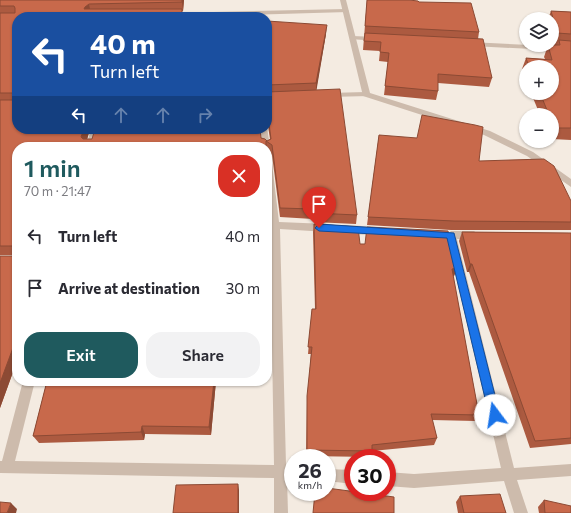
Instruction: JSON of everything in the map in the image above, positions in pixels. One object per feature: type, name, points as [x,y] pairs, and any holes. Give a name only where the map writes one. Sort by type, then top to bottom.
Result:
[{"type":"street","points":[[343,0],[366,94]]},
{"type":"street","points":[[272,13],[346,11]]},
{"type":"street","points":[[352,38],[383,40]]},
{"type":"street","points":[[462,44],[571,49]]},
{"type":"street","points":[[320,96],[366,94],[487,133],[530,154],[571,184]]},
{"type":"street","points":[[272,199],[275,225],[286,449]]},
{"type":"street","points":[[275,225],[390,232]]},
{"type":"street","points":[[488,235],[447,235],[509,475],[521,513]]},
{"type":"street","points":[[28,386],[4,468],[284,472]]},
{"type":"street","points":[[396,480],[414,481],[571,470]]},
{"type":"street","points":[[281,513],[284,492]]},
{"type":"building","points":[[0,0],[182,0],[182,2],[89,4],[84,9],[182,9],[182,12],[15,12],[14,6],[0,6]]},
{"type":"building","points":[[367,0],[409,0],[419,2],[471,3],[479,32],[365,26]]},
{"type":"building","points":[[551,11],[571,12],[571,34],[559,33],[559,12]]},
{"type":"building","points":[[0,13],[12,13],[12,93],[0,93]]},
{"type":"building","points":[[272,21],[327,25],[316,83],[272,85]]},
{"type":"building","points":[[365,33],[483,39],[492,78],[438,74],[438,91],[385,86],[389,53],[380,52],[381,42],[364,41]]},
{"type":"building","points":[[559,40],[571,41],[571,128],[559,128],[559,108],[546,108],[543,100],[559,100],[559,60],[552,60],[550,52],[559,52]]},
{"type":"building","points":[[526,58],[552,60],[527,60]]},
{"type":"building","points":[[340,89],[357,215],[314,213],[313,209],[280,208],[272,142],[12,142],[12,246],[0,246],[0,100],[12,100],[12,134],[82,134],[81,137],[83,139],[92,139],[94,134],[261,134],[261,138],[267,141],[271,139],[270,134],[272,134],[272,92]]},
{"type":"building","points":[[422,115],[483,127],[479,161],[544,159],[554,166],[571,201],[571,222],[454,221],[368,217],[379,135],[417,138]]},
{"type":"building","points":[[314,224],[358,227],[360,244],[365,244],[367,227],[448,231],[457,268],[452,269],[479,415],[431,414],[437,438],[372,445],[372,449],[344,449],[344,451],[336,450],[336,449],[307,449],[307,396],[312,347],[308,347],[312,309],[316,309]]},
{"type":"building","points":[[462,232],[571,233],[571,438],[535,441],[472,264],[470,264]]},
{"type":"building","points":[[0,256],[12,256],[12,351],[0,383]]},
{"type":"building","points":[[46,386],[213,386],[209,427],[142,426],[141,432],[33,436]]},
{"type":"building","points":[[238,484],[238,513],[173,513],[176,485]]},
{"type":"building","points":[[336,489],[344,490],[344,501],[394,501],[394,513],[313,513],[314,501],[336,501]]},
{"type":"building","points":[[500,494],[506,513],[464,513],[460,496]]},
{"type":"building","points":[[544,500],[571,506],[571,513],[545,513]]},
{"type":"building","points":[[0,502],[11,503],[7,513],[0,513]]},
{"type":"route","points":[[319,228],[451,235],[495,415]]}]
